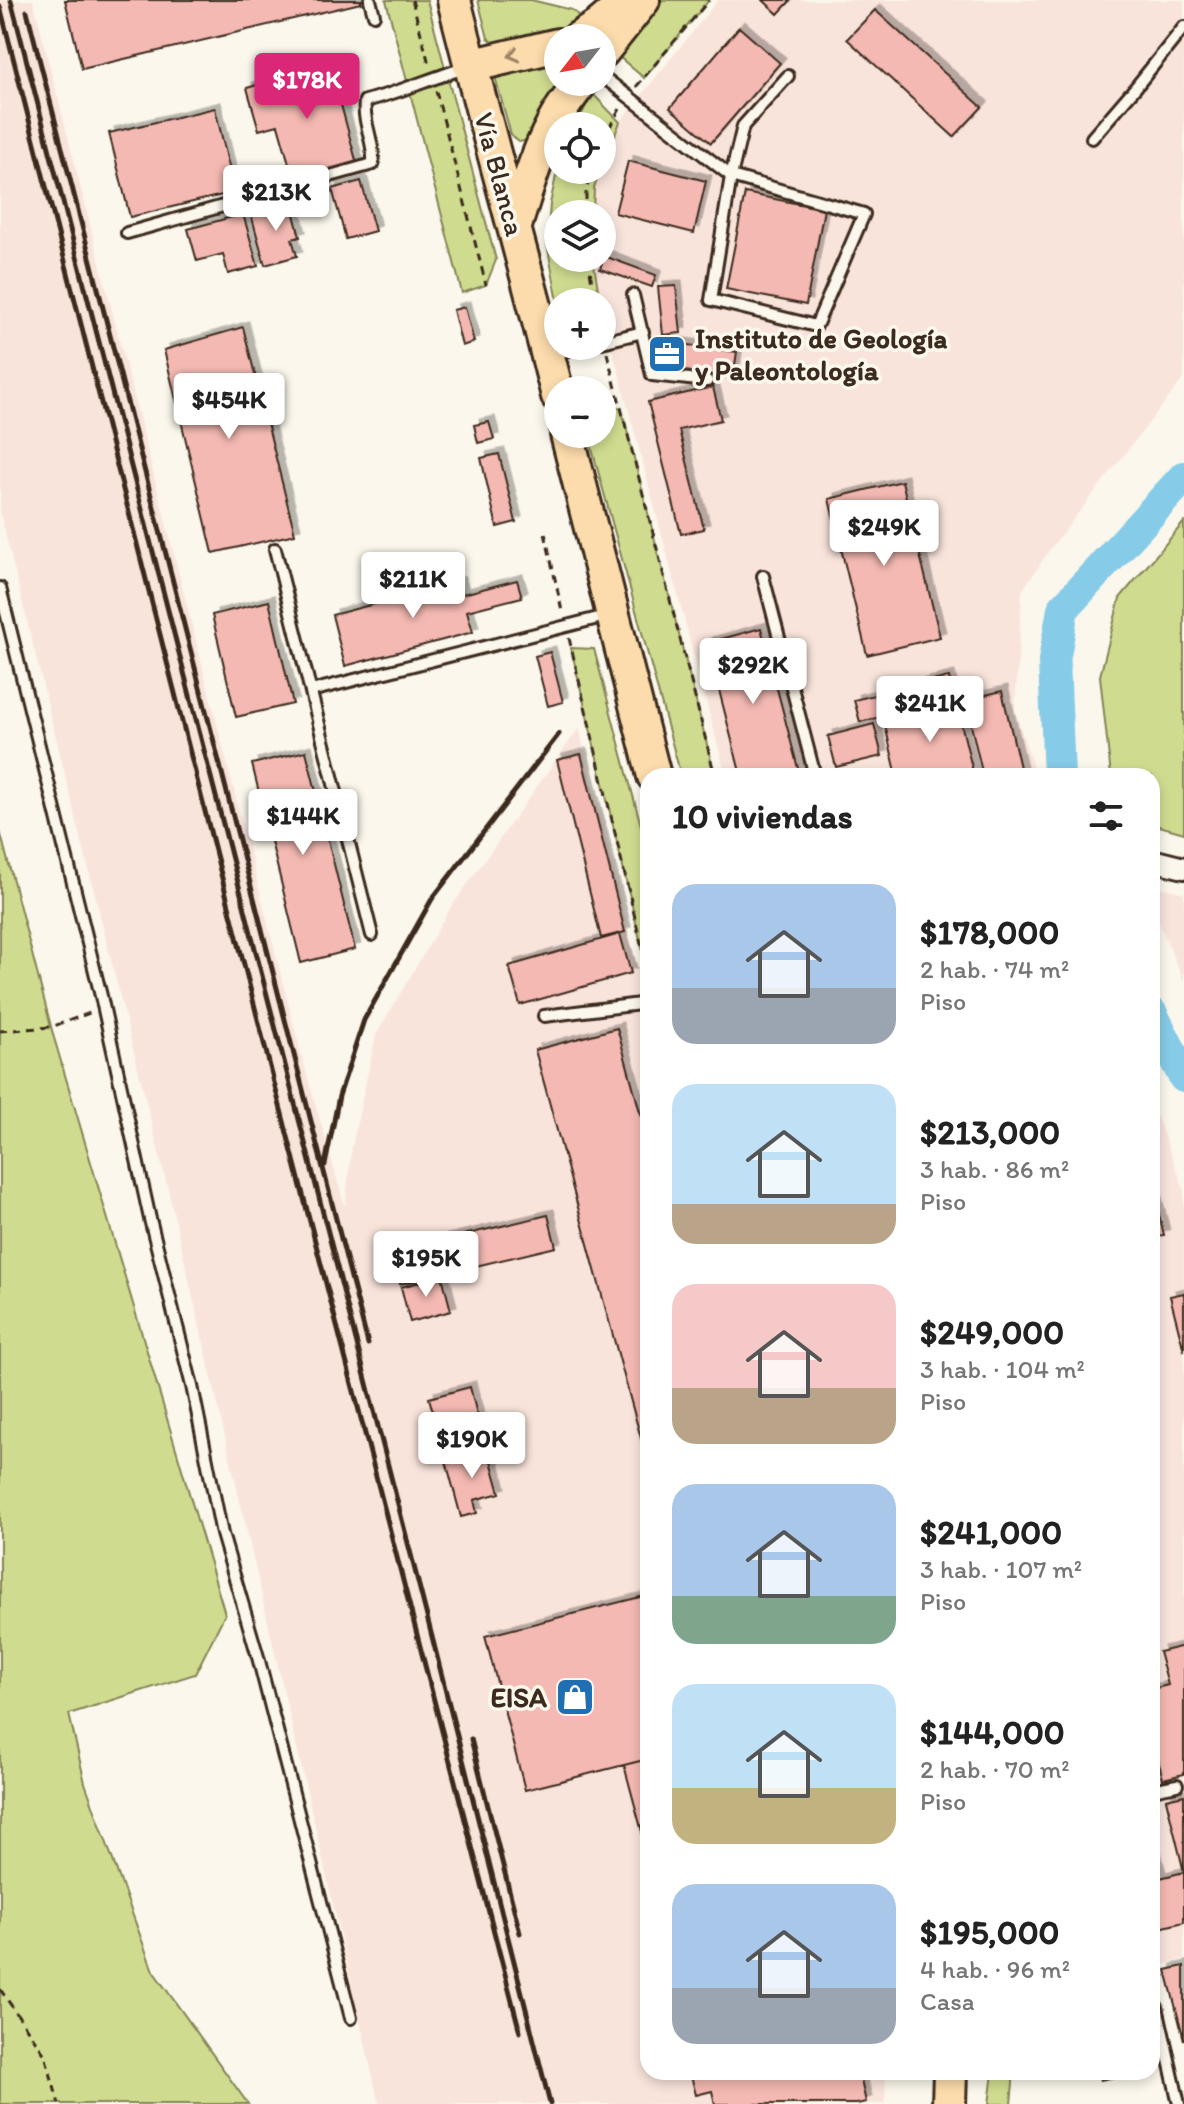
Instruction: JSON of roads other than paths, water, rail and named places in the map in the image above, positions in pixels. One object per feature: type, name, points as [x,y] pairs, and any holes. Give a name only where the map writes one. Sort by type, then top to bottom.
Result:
[{"type":"main road","name":"Vía Blanca","points":[[454,0],[544,338]]},
{"type":"main road","points":[[599,24],[629,0]]},
{"type":"main road","points":[[616,34],[643,0]]},
{"type":"main road","points":[[470,66],[544,48]]},
{"type":"main road","points":[[515,226],[543,145],[571,96]]},
{"type":"main road","points":[[570,448],[652,768]]},
{"type":"main road","points":[[949,2104],[950,2080]]},
{"type":"street","points":[[1160,862],[1184,868]]},
{"type":"lane","points":[[370,0],[374,15]]},
{"type":"lane","points":[[1092,138],[1184,27]]},
{"type":"lane","points":[[127,233],[373,164],[374,151],[363,110],[365,101],[394,94],[433,77],[470,66]]},
{"type":"lane","points":[[616,87],[731,176],[864,214],[816,326],[711,300],[731,176],[743,126],[788,76]]},
{"type":"lane","points":[[633,295],[652,375],[707,381]]},
{"type":"lane","points":[[616,339],[643,332]]},
{"type":"lane","points":[[275,549],[372,935]]},
{"type":"lane","points":[[763,576],[813,768]]},
{"type":"lane","points":[[0,588],[104,1009],[150,1219],[192,1386],[222,1534],[258,1657],[351,2018]]},
{"type":"lane","points":[[311,691],[612,614]]},
{"type":"lane","points":[[544,1016],[640,1007]]},
{"type":"lane","points":[[1160,1788],[1177,1785]]},
{"type":"lane","points":[[1160,2020],[1179,2104]]},
{"type":"waterway","points":[[1059,768],[1054,661],[1063,609],[1184,477]]},
{"type":"waterway","points":[[1160,1030],[1184,1077]]},
{"type":"railway","points":[[11,0],[550,2104]]},
{"type":"railway","points":[[0,6],[520,2032]]},
{"type":"railway","points":[[27,11],[368,1344]]},
{"type":"railway","points":[[325,1165],[339,1096],[364,1020],[432,899],[559,734]]},
{"type":"railway","points":[[471,1739],[520,1933]]},
{"type":"place","name":"Instituto de Geología y Paleontología","points":[[667,354]]},
{"type":"place","name":"EISA","points":[[575,1697]]}]
